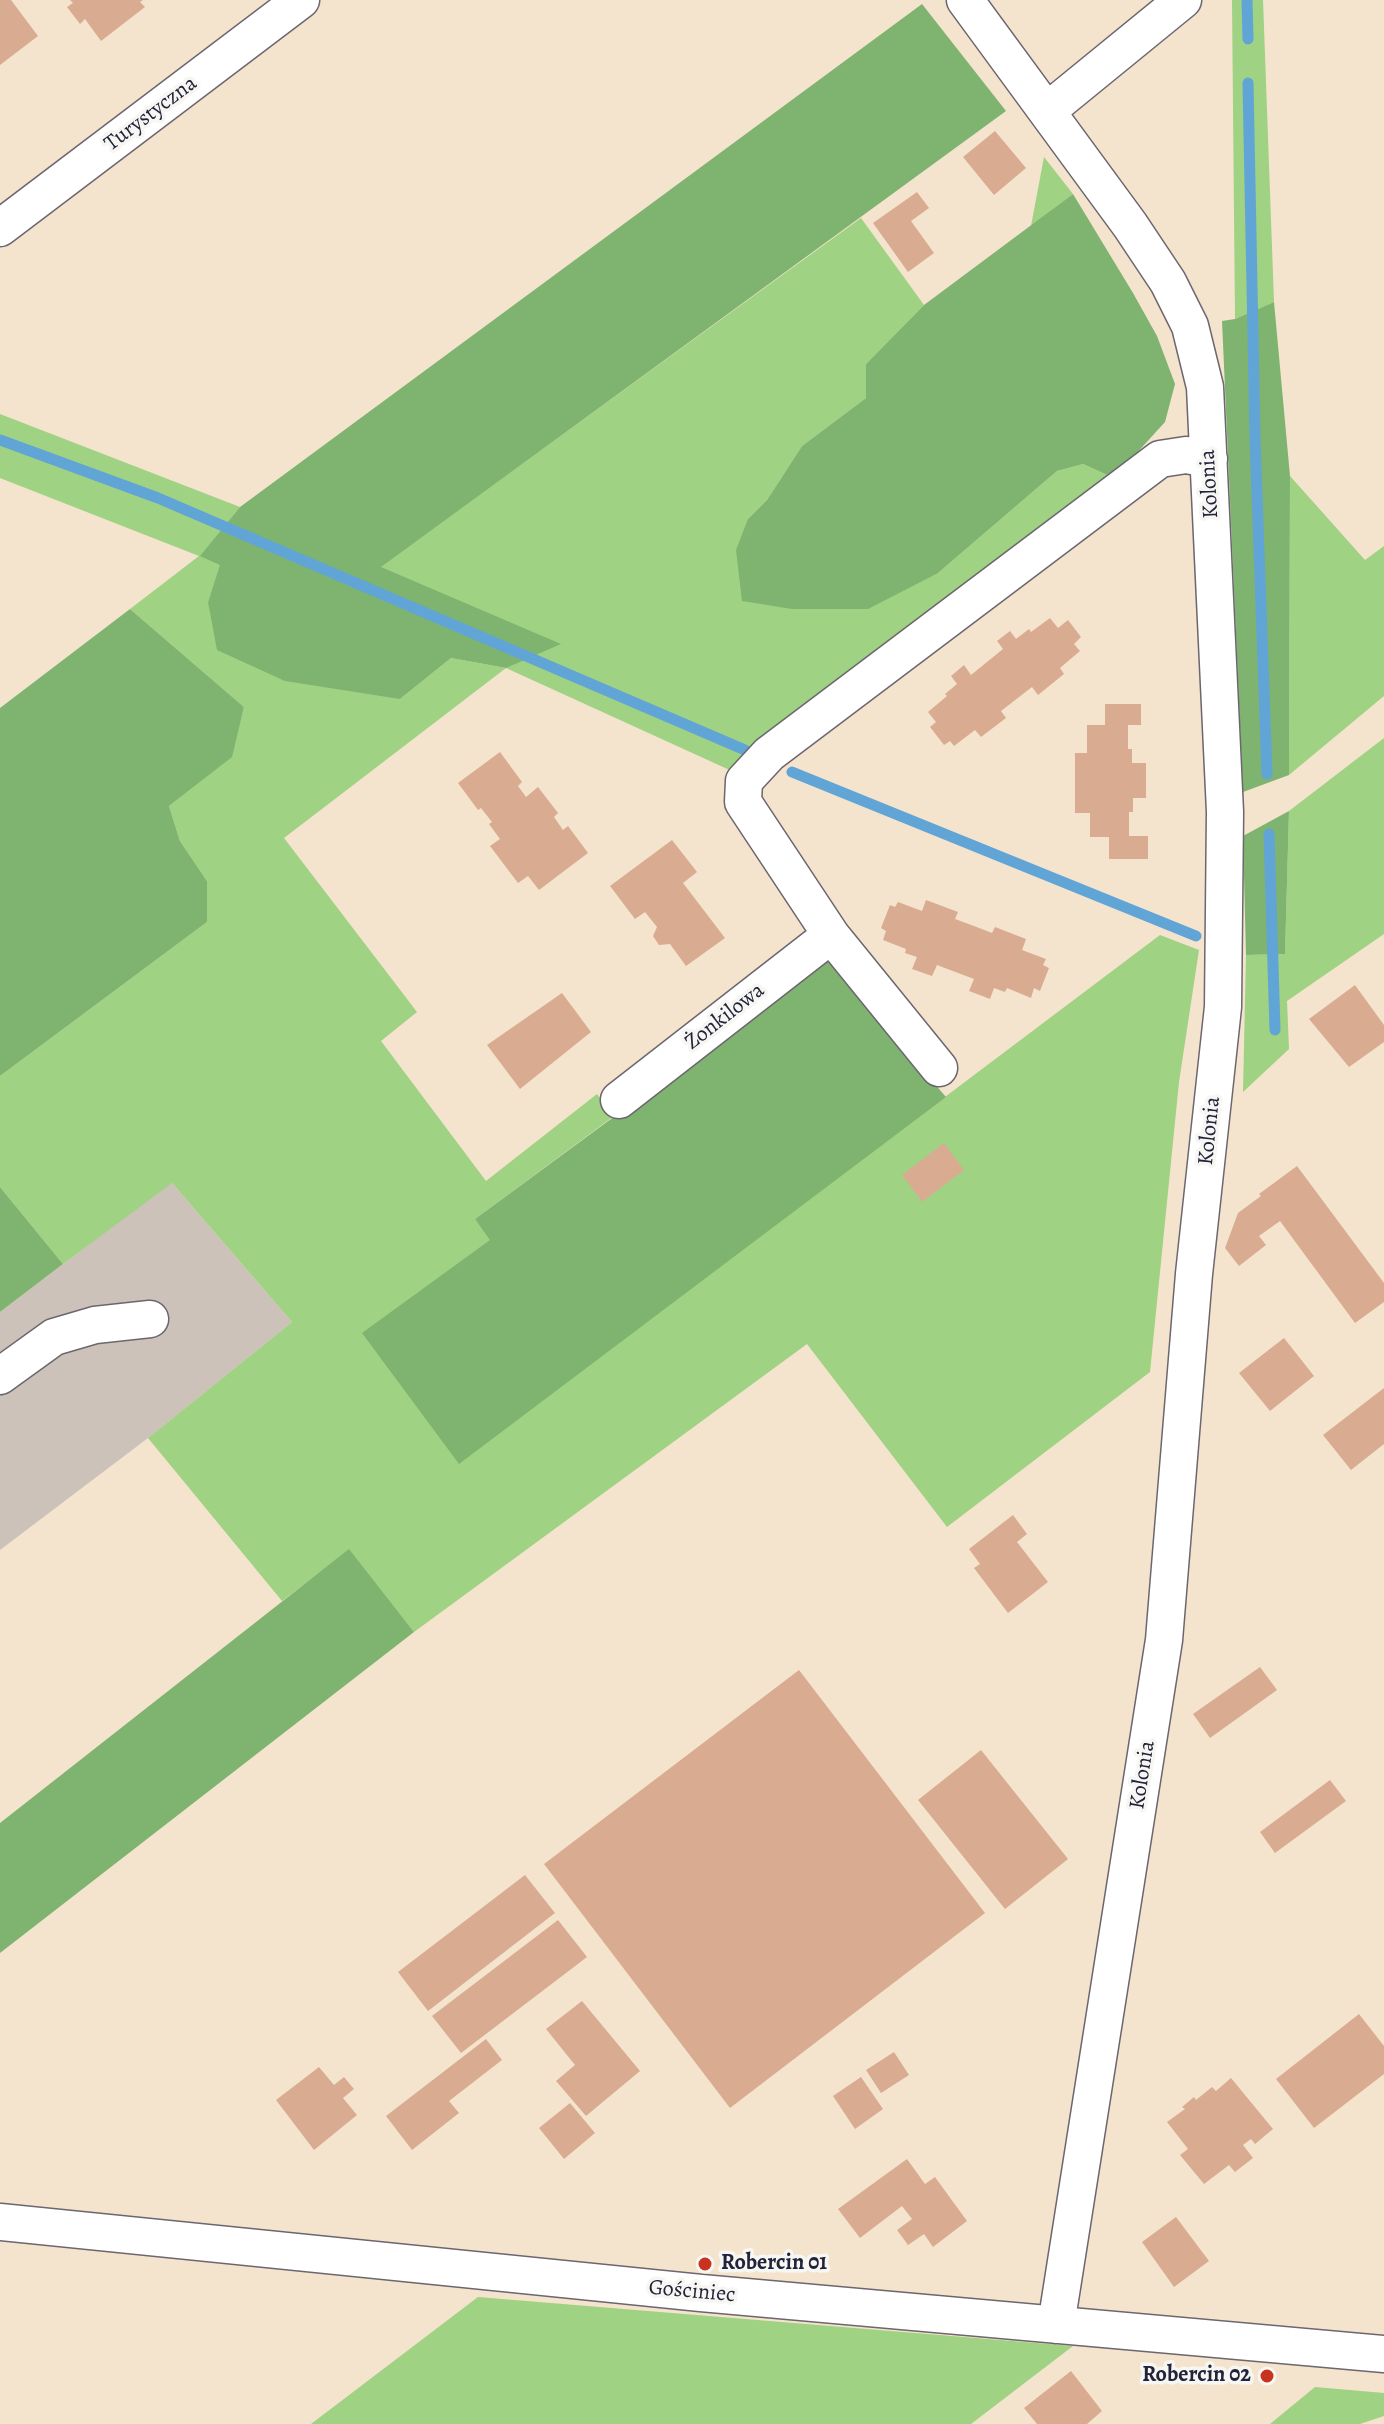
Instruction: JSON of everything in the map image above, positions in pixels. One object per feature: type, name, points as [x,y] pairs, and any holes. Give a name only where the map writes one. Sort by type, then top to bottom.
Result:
[{"type":"street","name":"Turystyczna","points":[[0,228],[301,0]]},
{"type":"street","name":"Kolonia","points":[[965,0],[1168,282],[1190,326],[1205,387],[1225,812],[1223,1007],[1194,1274],[1164,1640],[1056,2325]]},
{"type":"street","points":[[1047,111],[1183,0]]},
{"type":"street","points":[[939,1068],[831,935],[743,802],[744,781],[753,768],[1160,459],[1186,455],[1209,459]]},
{"type":"street","name":"Żonkilowa","points":[[619,1100],[831,935]]},
{"type":"street","points":[[0,1376],[54,1337],[95,1325],[150,1319]]},
{"type":"street","name":"Gościniec","points":[[0,2222],[670,2290],[1384,2354]]},
{"type":"shaded area","points":[[171,1182],[292,1322],[148,1438],[0,1550],[0,1312]]},
{"type":"green space","points":[[1232,0],[1263,0],[1274,302],[1235,319]]},
{"type":"green space","points":[[922,4],[1006,111],[381,567],[561,644],[506,668],[451,658],[400,699],[285,681],[217,650],[208,602],[220,565],[200,556],[240,507]]},
{"type":"green space","points":[[1044,157],[1073,194],[1031,226]]},
{"type":"green space","points":[[1073,194],[1157,336],[1175,384],[1165,422],[1114,478],[1083,464],[1057,471],[938,573],[868,609],[792,609],[742,601],[736,550],[748,519],[767,500],[802,446],[866,398],[866,364],[924,305]]},
{"type":"green space","points":[[861,218],[924,305],[866,364],[866,398],[802,446],[767,500],[748,519],[938,573],[1057,471],[1083,464],[1114,478],[734,772],[506,668],[380,567]]},
{"type":"green space","points":[[1274,302],[1290,476],[1289,775],[1243,792],[1222,321],[1235,319]]},
{"type":"green space","points":[[0,414],[240,507],[201,556],[221,564],[208,602],[400,699],[451,658],[506,668],[284,838],[417,1012],[381,1041],[486,1181],[597,1094],[614,1116],[475,1219],[498,1246],[459,1463],[1160,935],[1199,950],[1179,1082],[1150,1372],[947,1527],[807,1344],[414,1632],[349,1550],[282,1601],[148,1438],[292,1322],[172,1183],[63,1264],[0,1187],[0,1076],[207,922],[207,881],[180,841],[169,806],[231,757],[244,707],[130,609],[199,556],[0,478]]},
{"type":"green space","points":[[1290,476],[1365,560],[1384,546],[1384,696],[1289,775]]},
{"type":"green space","points":[[130,609],[244,707],[232,757],[169,806],[180,841],[207,881],[207,922],[0,1076],[0,708]]},
{"type":"green space","points":[[1384,738],[1384,934],[1287,1001],[1289,1049],[1243,1092],[1246,955],[1285,954],[1289,811]]},
{"type":"green space","points":[[1289,811],[1285,954],[1246,955],[1243,836]]},
{"type":"green space","points":[[827,960],[946,1097],[459,1464],[362,1333],[490,1240],[475,1219]]},
{"type":"green space","points":[[0,1187],[63,1264],[0,1312]]},
{"type":"green space","points":[[349,1549],[414,1632],[0,1953],[0,1823]]},
{"type":"green space","points":[[478,2297],[1073,2346],[971,2424],[311,2424]]},
{"type":"green space","points":[[1315,2387],[1384,2393],[1384,2416],[1360,2424],[1270,2424]]},
{"type":"building","points":[[0,0],[11,0],[38,36],[0,65]]},
{"type":"building","points":[[70,0],[143,0],[140,2],[145,7],[101,41],[85,19],[80,24],[67,7],[73,3]]},
{"type":"building","points":[[995,131],[1026,168],[994,195],[963,157]]},
{"type":"building","points":[[917,192],[929,208],[911,221],[934,253],[908,272],[873,223]]},
{"type":"building","points":[[1050,618],[1058,628],[1068,620],[1081,637],[1074,644],[1080,651],[1060,668],[1064,674],[1038,695],[1032,687],[1001,711],[1006,718],[981,737],[975,730],[954,746],[950,741],[944,745],[930,727],[936,722],[928,712],[957,684],[951,676],[964,665],[971,675],[1003,649],[997,641],[1010,631],[1016,639]]},
{"type":"building","points":[[1105,704],[1141,704],[1141,725],[1128,725],[1128,749],[1132,749],[1132,763],[1146,763],[1146,798],[1133,798],[1133,812],[1129,812],[1129,836],[1148,836],[1148,859],[1109,859],[1109,837],[1090,837],[1090,813],[1075,813],[1075,753],[1087,753],[1087,725],[1105,725]]},
{"type":"building","points":[[500,752],[522,782],[518,786],[526,797],[538,787],[558,813],[554,817],[563,830],[568,826],[588,853],[539,890],[528,876],[518,883],[490,846],[500,839],[489,824],[492,822],[481,808],[478,810],[458,783]]},
{"type":"building","points":[[672,840],[697,872],[683,883],[725,938],[686,966],[670,944],[659,945],[653,936],[657,927],[645,912],[635,919],[610,886]]},
{"type":"building","points":[[926,900],[958,912],[955,919],[992,933],[995,927],[1026,939],[1022,950],[1046,959],[1043,965],[1049,968],[1040,991],[1034,988],[1031,998],[1007,988],[1005,992],[994,988],[990,999],[969,991],[974,979],[937,965],[932,976],[912,969],[917,957],[883,940],[886,931],[881,928],[890,905],[895,907],[898,902],[922,911]]},
{"type":"building","points":[[1355,985],[1384,1025],[1384,1042],[1349,1067],[1309,1019]]},
{"type":"building","points":[[562,993],[591,1032],[520,1089],[487,1045]]},
{"type":"building","points":[[944,1143],[964,1170],[922,1202],[902,1175]]},
{"type":"building","points":[[1297,1166],[1384,1283],[1384,1302],[1355,1323],[1280,1221],[1259,1236],[1266,1245],[1239,1266],[1225,1248],[1238,1213]]},
{"type":"building","points":[[1284,1338],[1314,1376],[1270,1411],[1239,1373]]},
{"type":"building","points":[[1384,1388],[1384,1444],[1351,1470],[1323,1435]]},
{"type":"building","points":[[1013,1515],[1027,1534],[1017,1542],[1048,1582],[1008,1613],[974,1568],[980,1564],[969,1549]]},
{"type":"building","points":[[1260,1667],[1277,1690],[1210,1738],[1193,1714]]},
{"type":"building","points":[[799,1670],[985,1913],[730,2108],[544,1864]]},
{"type":"building","points":[[981,1750],[1068,1859],[1005,1909],[918,1800]]},
{"type":"building","points":[[1330,1780],[1346,1801],[1275,1853],[1260,1832]]},
{"type":"building","points":[[525,1875],[555,1913],[428,2011],[398,1972]]},
{"type":"building","points":[[558,1920],[587,1957],[461,2053],[432,2016]]},
{"type":"building","points":[[582,2001],[640,2071],[586,2116],[556,2081],[575,2065],[546,2029]]},
{"type":"building","points":[[1359,2014],[1384,2046],[1384,2074],[1314,2128],[1276,2079]]},
{"type":"building","points":[[486,2039],[502,2060],[449,2101],[459,2113],[412,2150],[386,2116]]},
{"type":"building","points":[[894,2052],[909,2075],[881,2093],[866,2070]]},
{"type":"building","points":[[319,2067],[334,2085],[344,2077],[354,2089],[343,2098],[357,2115],[314,2150],[276,2100]]},
{"type":"building","points":[[861,2077],[883,2109],[855,2129],[833,2096]]},
{"type":"building","points":[[1231,2078],[1273,2129],[1255,2144],[1251,2139],[1243,2145],[1253,2158],[1235,2172],[1229,2165],[1204,2184],[1180,2155],[1188,2149],[1167,2122],[1185,2109],[1182,2107],[1194,2097],[1196,2100],[1212,2087],[1216,2091]]},
{"type":"building","points":[[570,2103],[595,2133],[564,2159],[539,2128]]},
{"type":"building","points":[[907,2159],[925,2184],[935,2177],[967,2221],[933,2247],[924,2234],[908,2245],[897,2230],[912,2219],[902,2206],[860,2238],[838,2209]]},
{"type":"building","points":[[1176,2217],[1209,2261],[1174,2287],[1142,2242]]},
{"type":"building","points":[[1071,2371],[1102,2411],[1087,2424],[1037,2424],[1024,2408]]},
{"type":"waterway","points":[[1247,0],[1248,39]]},
{"type":"waterway","points":[[1248,83],[1255,438],[1267,774]]},
{"type":"waterway","points":[[0,440],[158,498],[745,750]]},
{"type":"waterway","points":[[792,772],[1196,936]]},
{"type":"waterway","points":[[1269,834],[1275,1030]]},
{"type":"place","name":"Robercin 01","points":[[705,2264]]},
{"type":"place","name":"Robercin 02","points":[[1267,2376]]}]
